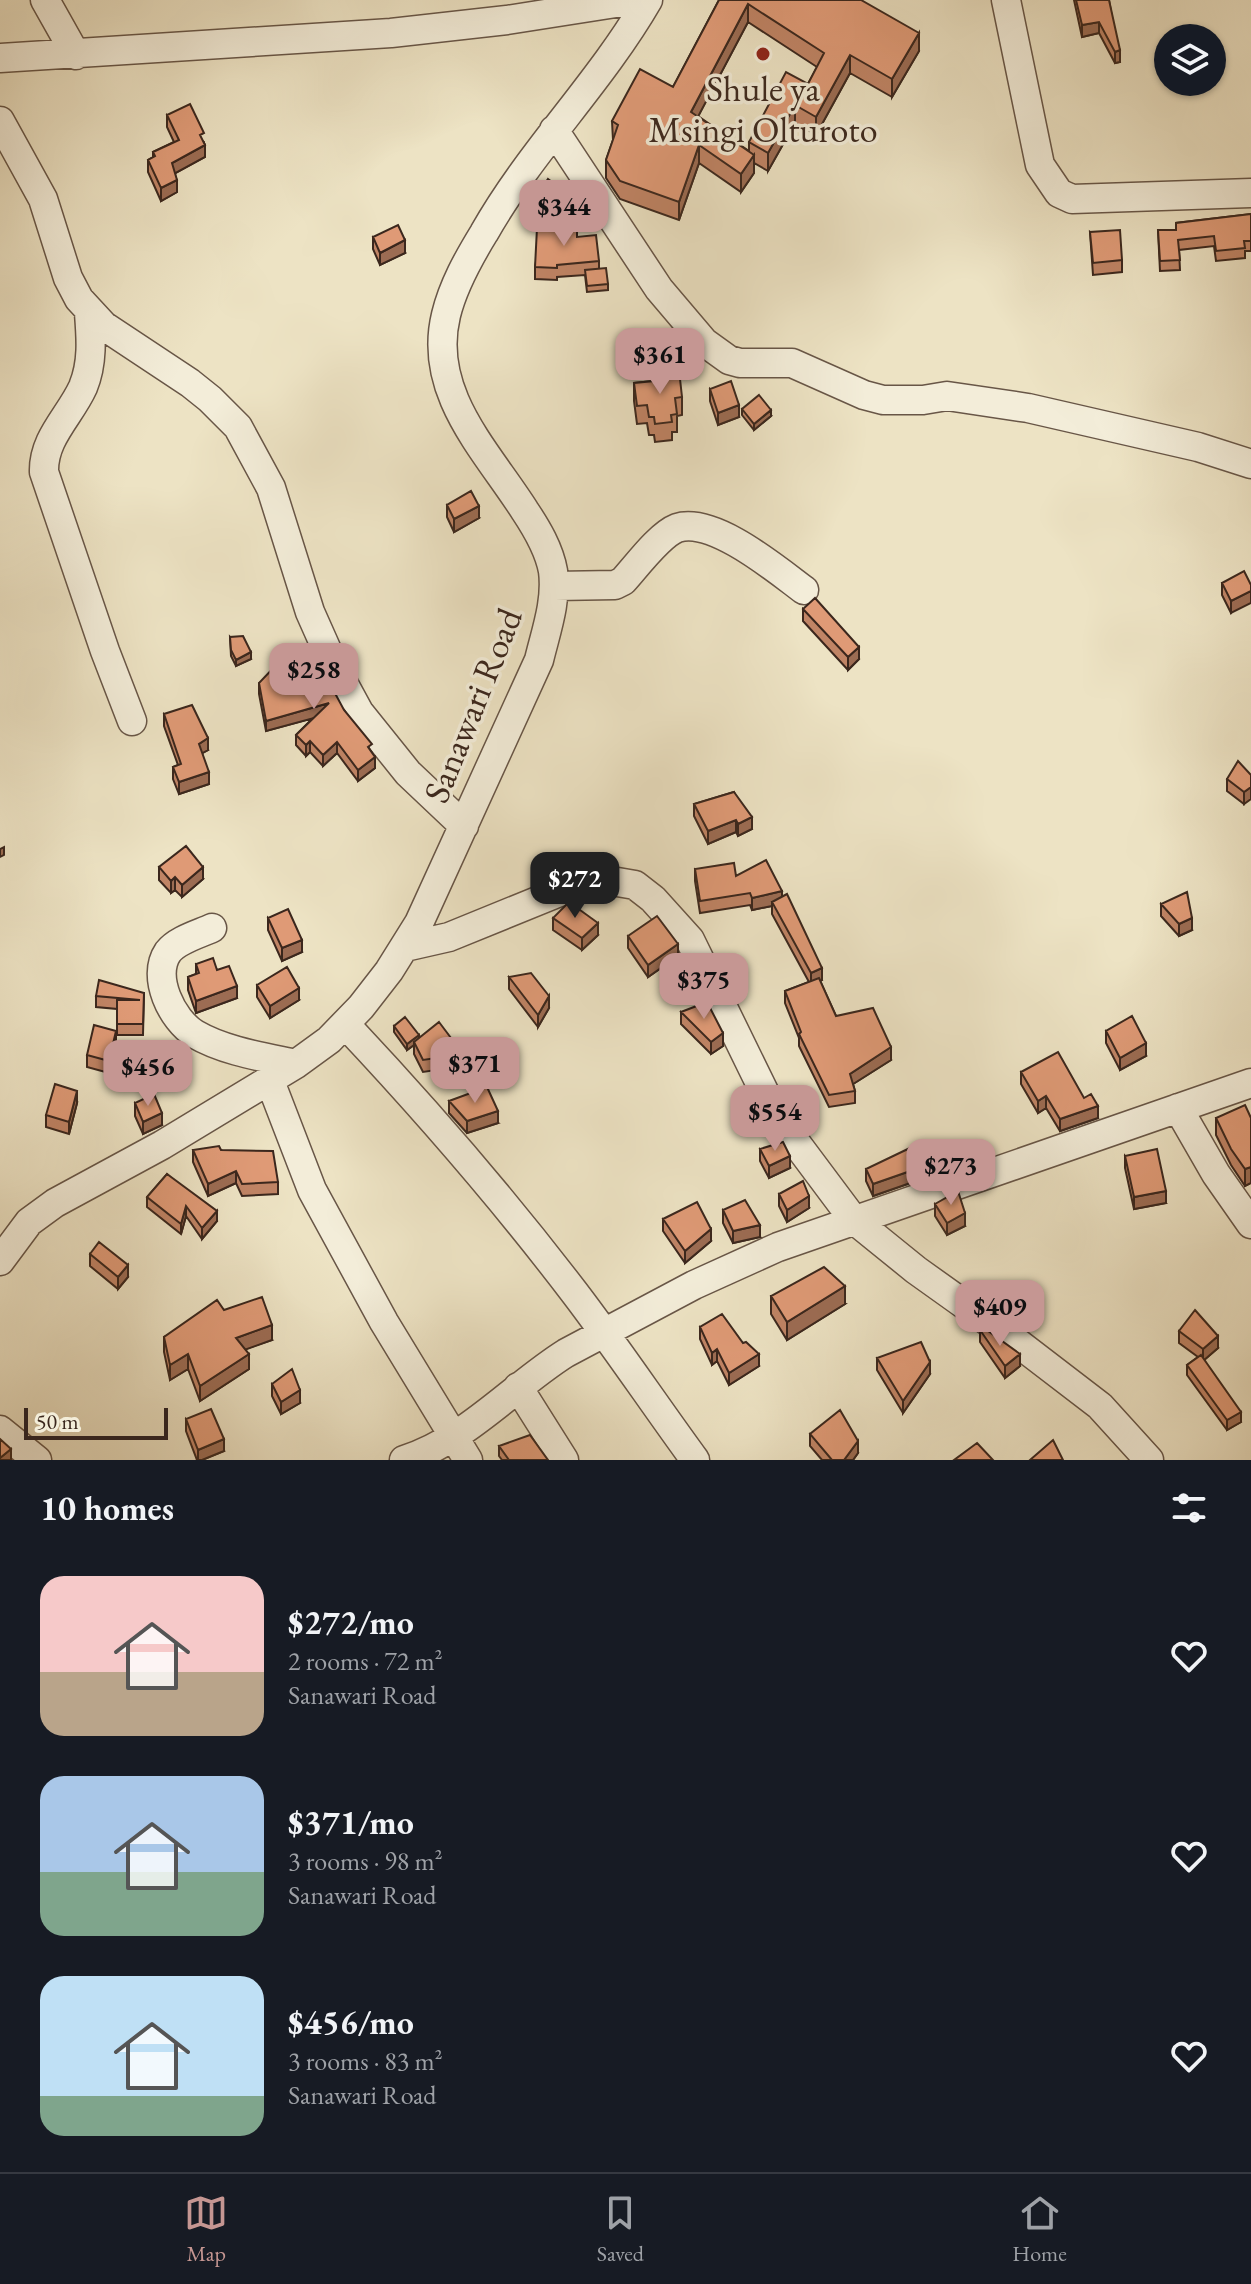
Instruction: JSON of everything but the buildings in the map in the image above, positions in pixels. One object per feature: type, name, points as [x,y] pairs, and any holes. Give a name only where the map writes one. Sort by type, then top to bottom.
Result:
[{"type":"street","points":[[45,0],[76,55]]},
{"type":"street","points":[[0,58],[443,28],[635,0]]},
{"type":"street","name":"Sanawari Road","points":[[0,1261],[29,1222],[55,1203],[270,1081],[345,1024],[377,988],[405,947],[429,903],[539,660],[555,586],[545,545],[451,397],[441,345],[445,318],[460,275],[509,189],[610,60],[648,0]]},
{"type":"street","points":[[1006,0],[1040,165],[1059,193],[1072,199],[1251,193]]},
{"type":"street","points":[[0,121],[43,199],[68,278],[89,313],[115,335],[210,399],[238,427],[271,488],[310,612],[359,712],[408,773],[464,826]]},
{"type":"street","points":[[554,130],[659,289],[704,342],[729,360],[740,363],[792,363],[864,395],[883,400],[923,400],[947,396],[1028,408],[1198,447],[1251,464]]},
{"type":"street","points":[[89,313],[92,343],[83,388],[48,446],[44,472],[132,721]]},
{"type":"street","points":[[555,586],[615,585],[623,581],[664,536],[677,528],[691,527],[711,531],[743,547],[804,590]]},
{"type":"street","points":[[405,947],[449,937],[594,878],[635,885],[653,899],[690,940],[776,1116],[853,1219],[916,1270],[1100,1406],[1149,1460]]},
{"type":"street","points":[[212,928],[177,944],[167,953],[162,971],[164,991],[184,1027],[217,1043],[296,1064]]},
{"type":"street","points":[[345,1024],[484,1181],[605,1333],[695,1460]]},
{"type":"street","points":[[270,1081],[312,1190],[384,1322],[461,1448]]},
{"type":"street","points":[[404,1460],[424,1453],[461,1448],[518,1387],[555,1360],[735,1265],[853,1219],[985,1177],[1251,1083]]},
{"type":"street","points":[[1178,1108],[1216,1174],[1251,1224]]},
{"type":"street","points":[[518,1387],[564,1460]]},
{"type":"street","points":[[0,1430],[37,1460]]},
{"type":"place","name":"Shule ya Msingi Olturoto","points":[[763,54]]}]
